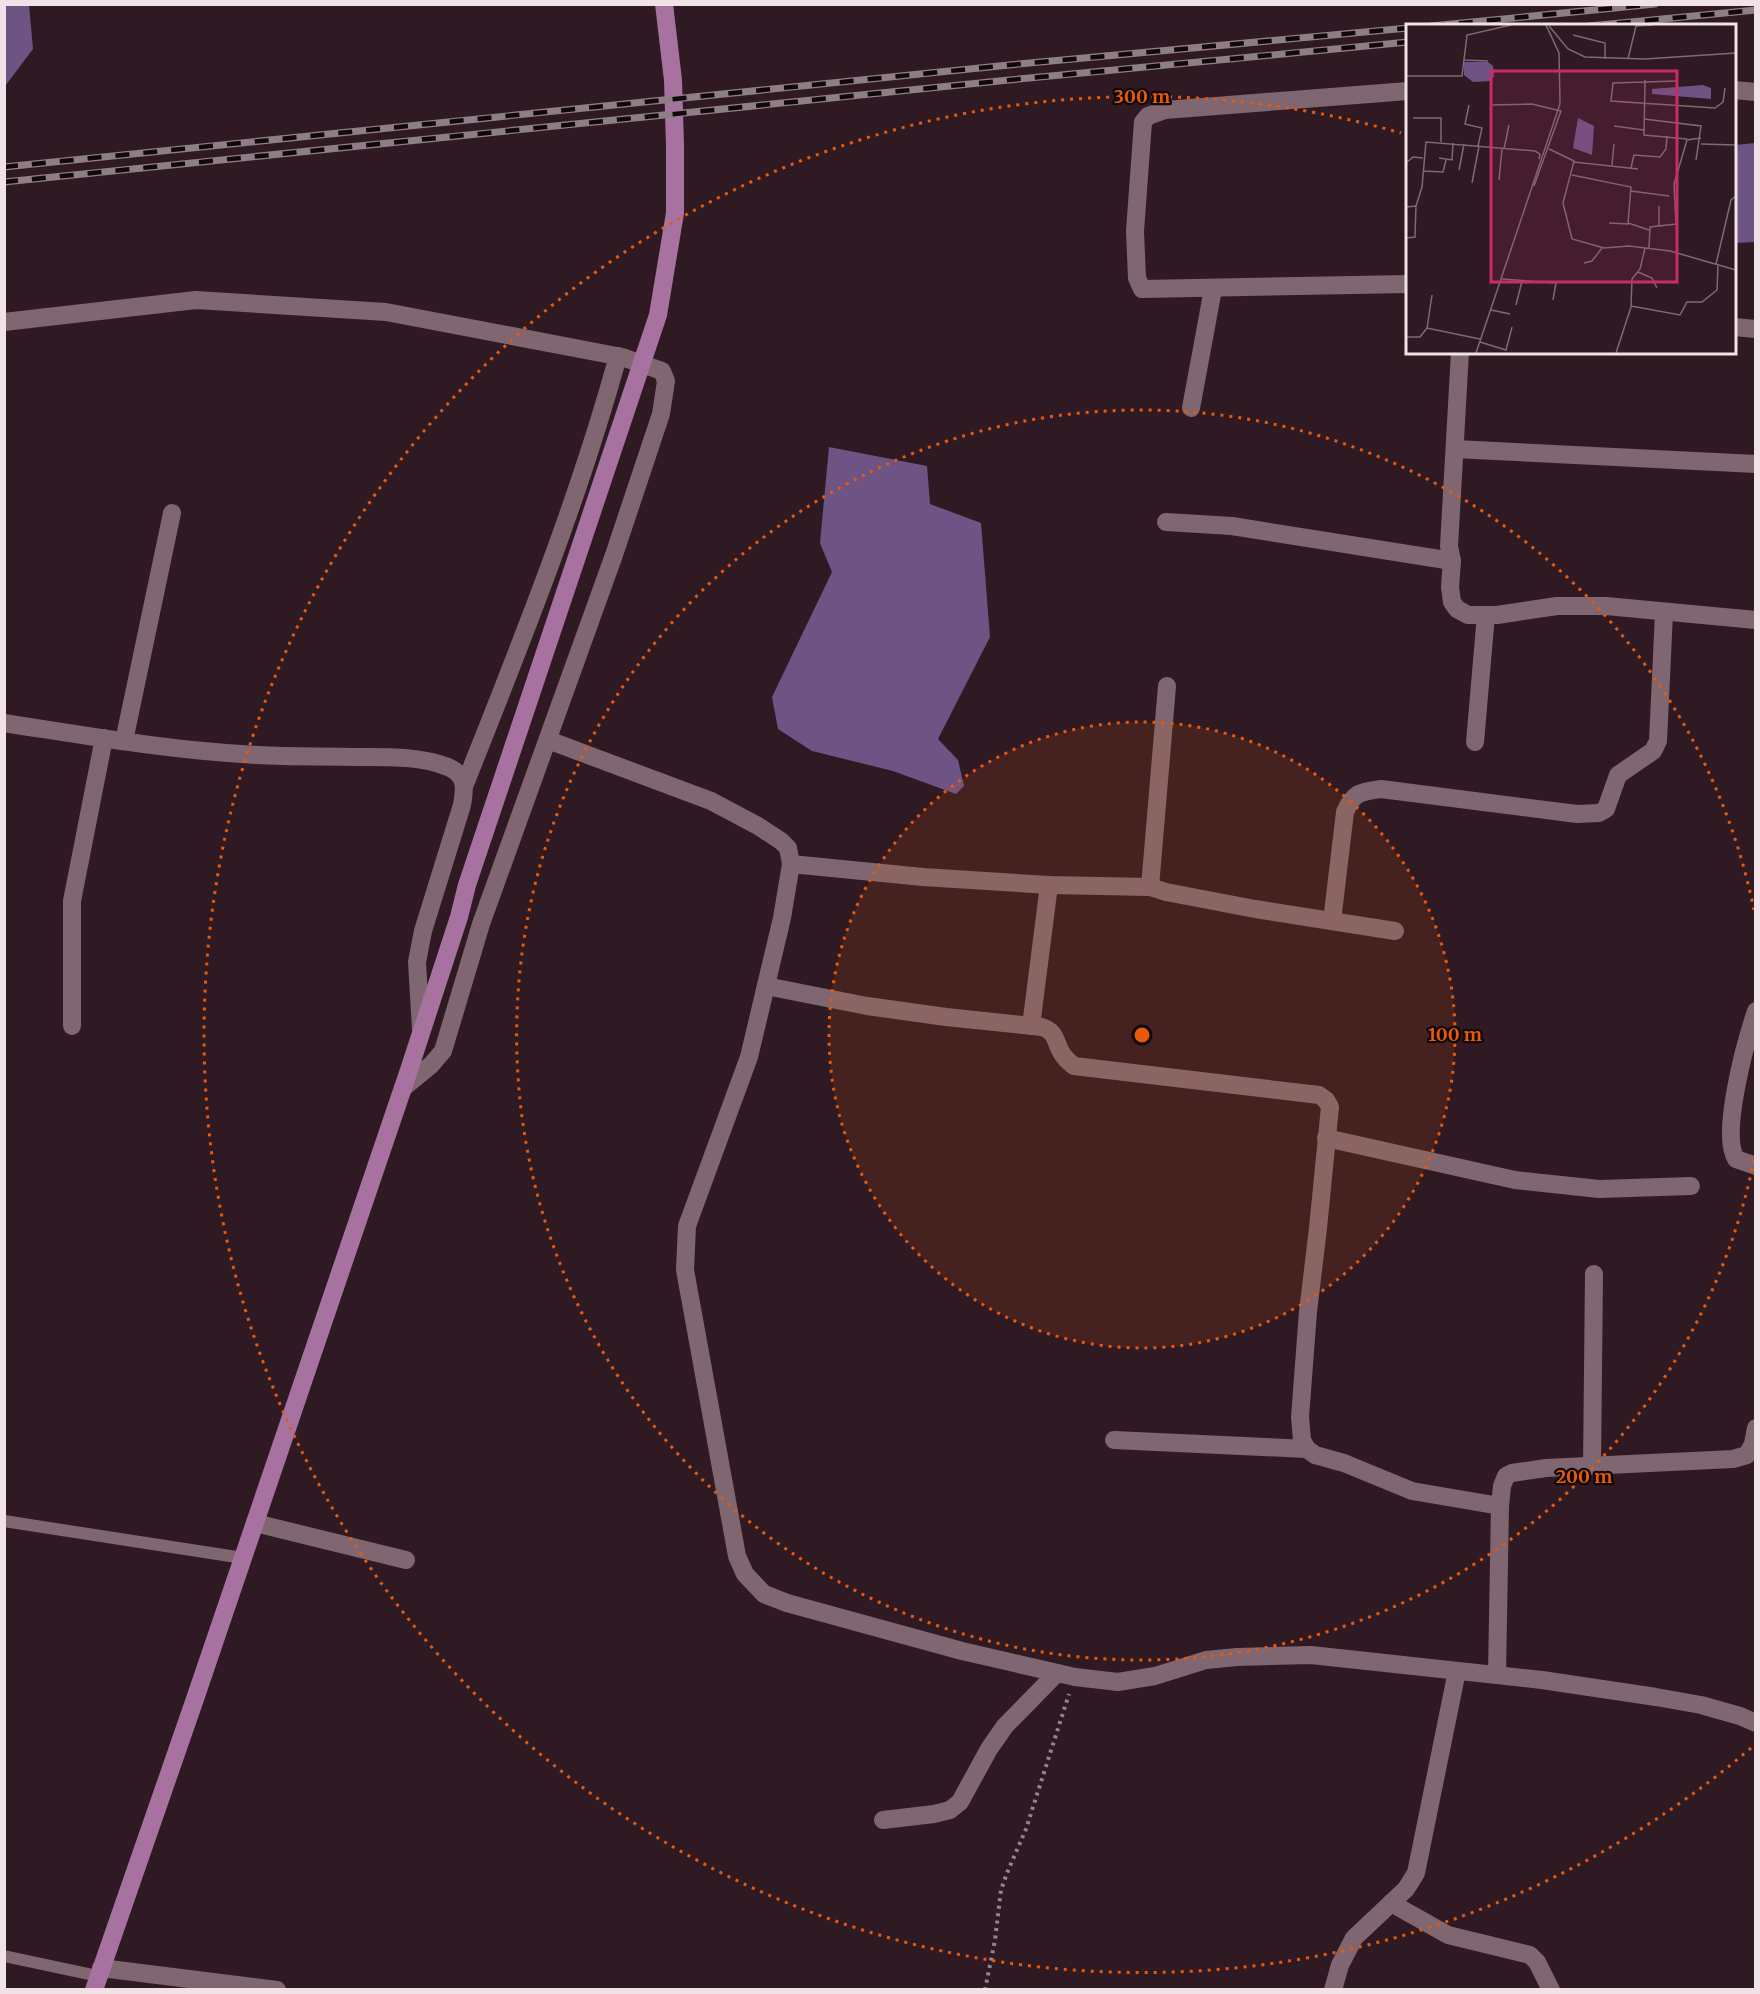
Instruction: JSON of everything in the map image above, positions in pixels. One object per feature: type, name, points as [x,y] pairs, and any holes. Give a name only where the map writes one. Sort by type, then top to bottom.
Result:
[{"type":"main road","points":[[98,1978],[403,1088],[459,917],[467,885],[658,315],[675,213],[673,80],[664,4]]},
{"type":"street","points":[[1736,90],[1755,92]]},
{"type":"street","points":[[1406,91],[1165,110],[1148,116],[1143,122],[1135,231],[1137,278],[1142,289],[1406,284]]},
{"type":"street","points":[[1191,408],[1213,289]]},
{"type":"street","points":[[4,322],[157,303],[208,301],[386,312],[618,356],[662,371],[666,381],[661,414],[614,555],[481,924],[443,1051],[431,1065],[403,1088]]},
{"type":"street","points":[[1736,327],[1755,329]]},
{"type":"street","points":[[1460,354],[1449,546],[1452,561],[1450,587],[1452,602],[1457,609],[1468,615],[1486,615],[1557,606],[1606,606],[1755,620]]},
{"type":"street","points":[[422,1030],[417,962],[423,931],[462,805],[465,784],[532,615],[602,415],[618,356]]},
{"type":"street","points":[[1455,449],[1755,464]]},
{"type":"street","points":[[124,741],[172,513]]},
{"type":"street","points":[[1166,522],[1232,526],[1452,561]]},
{"type":"street","points":[[1332,921],[1345,812],[1350,800],[1359,792],[1381,789],[1577,814],[1599,813],[1606,808],[1618,775],[1653,751],[1658,741],[1664,613]]},
{"type":"street","points":[[1475,742],[1486,615]]},
{"type":"street","points":[[1150,887],[1167,686]]},
{"type":"street","points":[[4,723],[196,751],[420,760],[448,767],[460,774],[465,784]]},
{"type":"street","points":[[72,1026],[72,901],[104,738]]},
{"type":"street","points":[[548,740],[711,801],[781,841],[788,848],[791,864],[782,918],[749,1057],[687,1226],[685,1247],[685,1270],[737,1556],[745,1574],[764,1594],[787,1603],[962,1651],[1075,1677],[1118,1682],[1155,1676],[1206,1660],[1311,1655],[1542,1680],[1701,1705],[1740,1716],[1755,1723]]},
{"type":"street","points":[[791,864],[923,877],[1048,885],[1150,887],[1200,899],[1395,931]]},
{"type":"street","points":[[1030,1026],[1048,885]]},
{"type":"street","points":[[766,986],[867,1006],[1049,1029],[1066,1060],[1074,1066],[1319,1095],[1326,1100],[1330,1107],[1308,1312],[1300,1417],[1302,1440],[1306,1449]]},
{"type":"street","points":[[1755,1011],[1739,1068],[1730,1139],[1732,1153],[1736,1160],[1755,1166]]},
{"type":"street","points":[[1326,1138],[1515,1180],[1599,1189],[1691,1186]]},
{"type":"street","points":[[1592,1466],[1594,1274]]},
{"type":"street","points":[[1497,1675],[1500,1506],[1502,1486],[1506,1476],[1546,1468],[1733,1459],[1747,1455],[1753,1444],[1755,1428]]},
{"type":"street","points":[[1114,1440],[1306,1449],[1315,1455],[1344,1463],[1412,1491],[1500,1506]]},
{"type":"street","points":[[255,1523],[406,1560]]},
{"type":"street","points":[[1333,1989],[1340,1965],[1354,1938],[1406,1889],[1416,1874],[1425,1838],[1456,1671]]},
{"type":"street","points":[[883,1820],[934,1814],[950,1810],[960,1802],[989,1749],[1005,1726],[1057,1673]]},
{"type":"street","points":[[1391,1903],[1448,1935],[1530,1955],[1537,1962],[1551,1989]]},
{"type":"street","points":[[98,1978],[277,1989]]},
{"type":"lane","points":[[4,1521],[243,1557]]},
{"type":"lane","points":[[4,1956],[98,1978]]},
{"type":"path","points":[[985,1989],[995,1940],[1001,1890],[1026,1829],[1075,1677]]},
{"type":"shaded area","points":[[5,4],[29,5],[33,49],[5,86]]},
{"type":"shaded area","points":[[1755,143],[1755,242],[1736,243],[1736,145]]},
{"type":"shaded area","points":[[829,447],[927,466],[930,504],[981,523],[990,637],[938,739],[958,760],[964,786],[956,794],[893,771],[812,751],[778,729],[772,697],[832,572],[820,543]]},
{"type":"railway","points":[[1451,24],[1655,4]]},
{"type":"railway","points":[[1610,24],[1756,10]]},
{"type":"railway","points":[[4,167],[1009,65],[1406,28]]},
{"type":"railway","points":[[4,182],[1406,42]]}]
